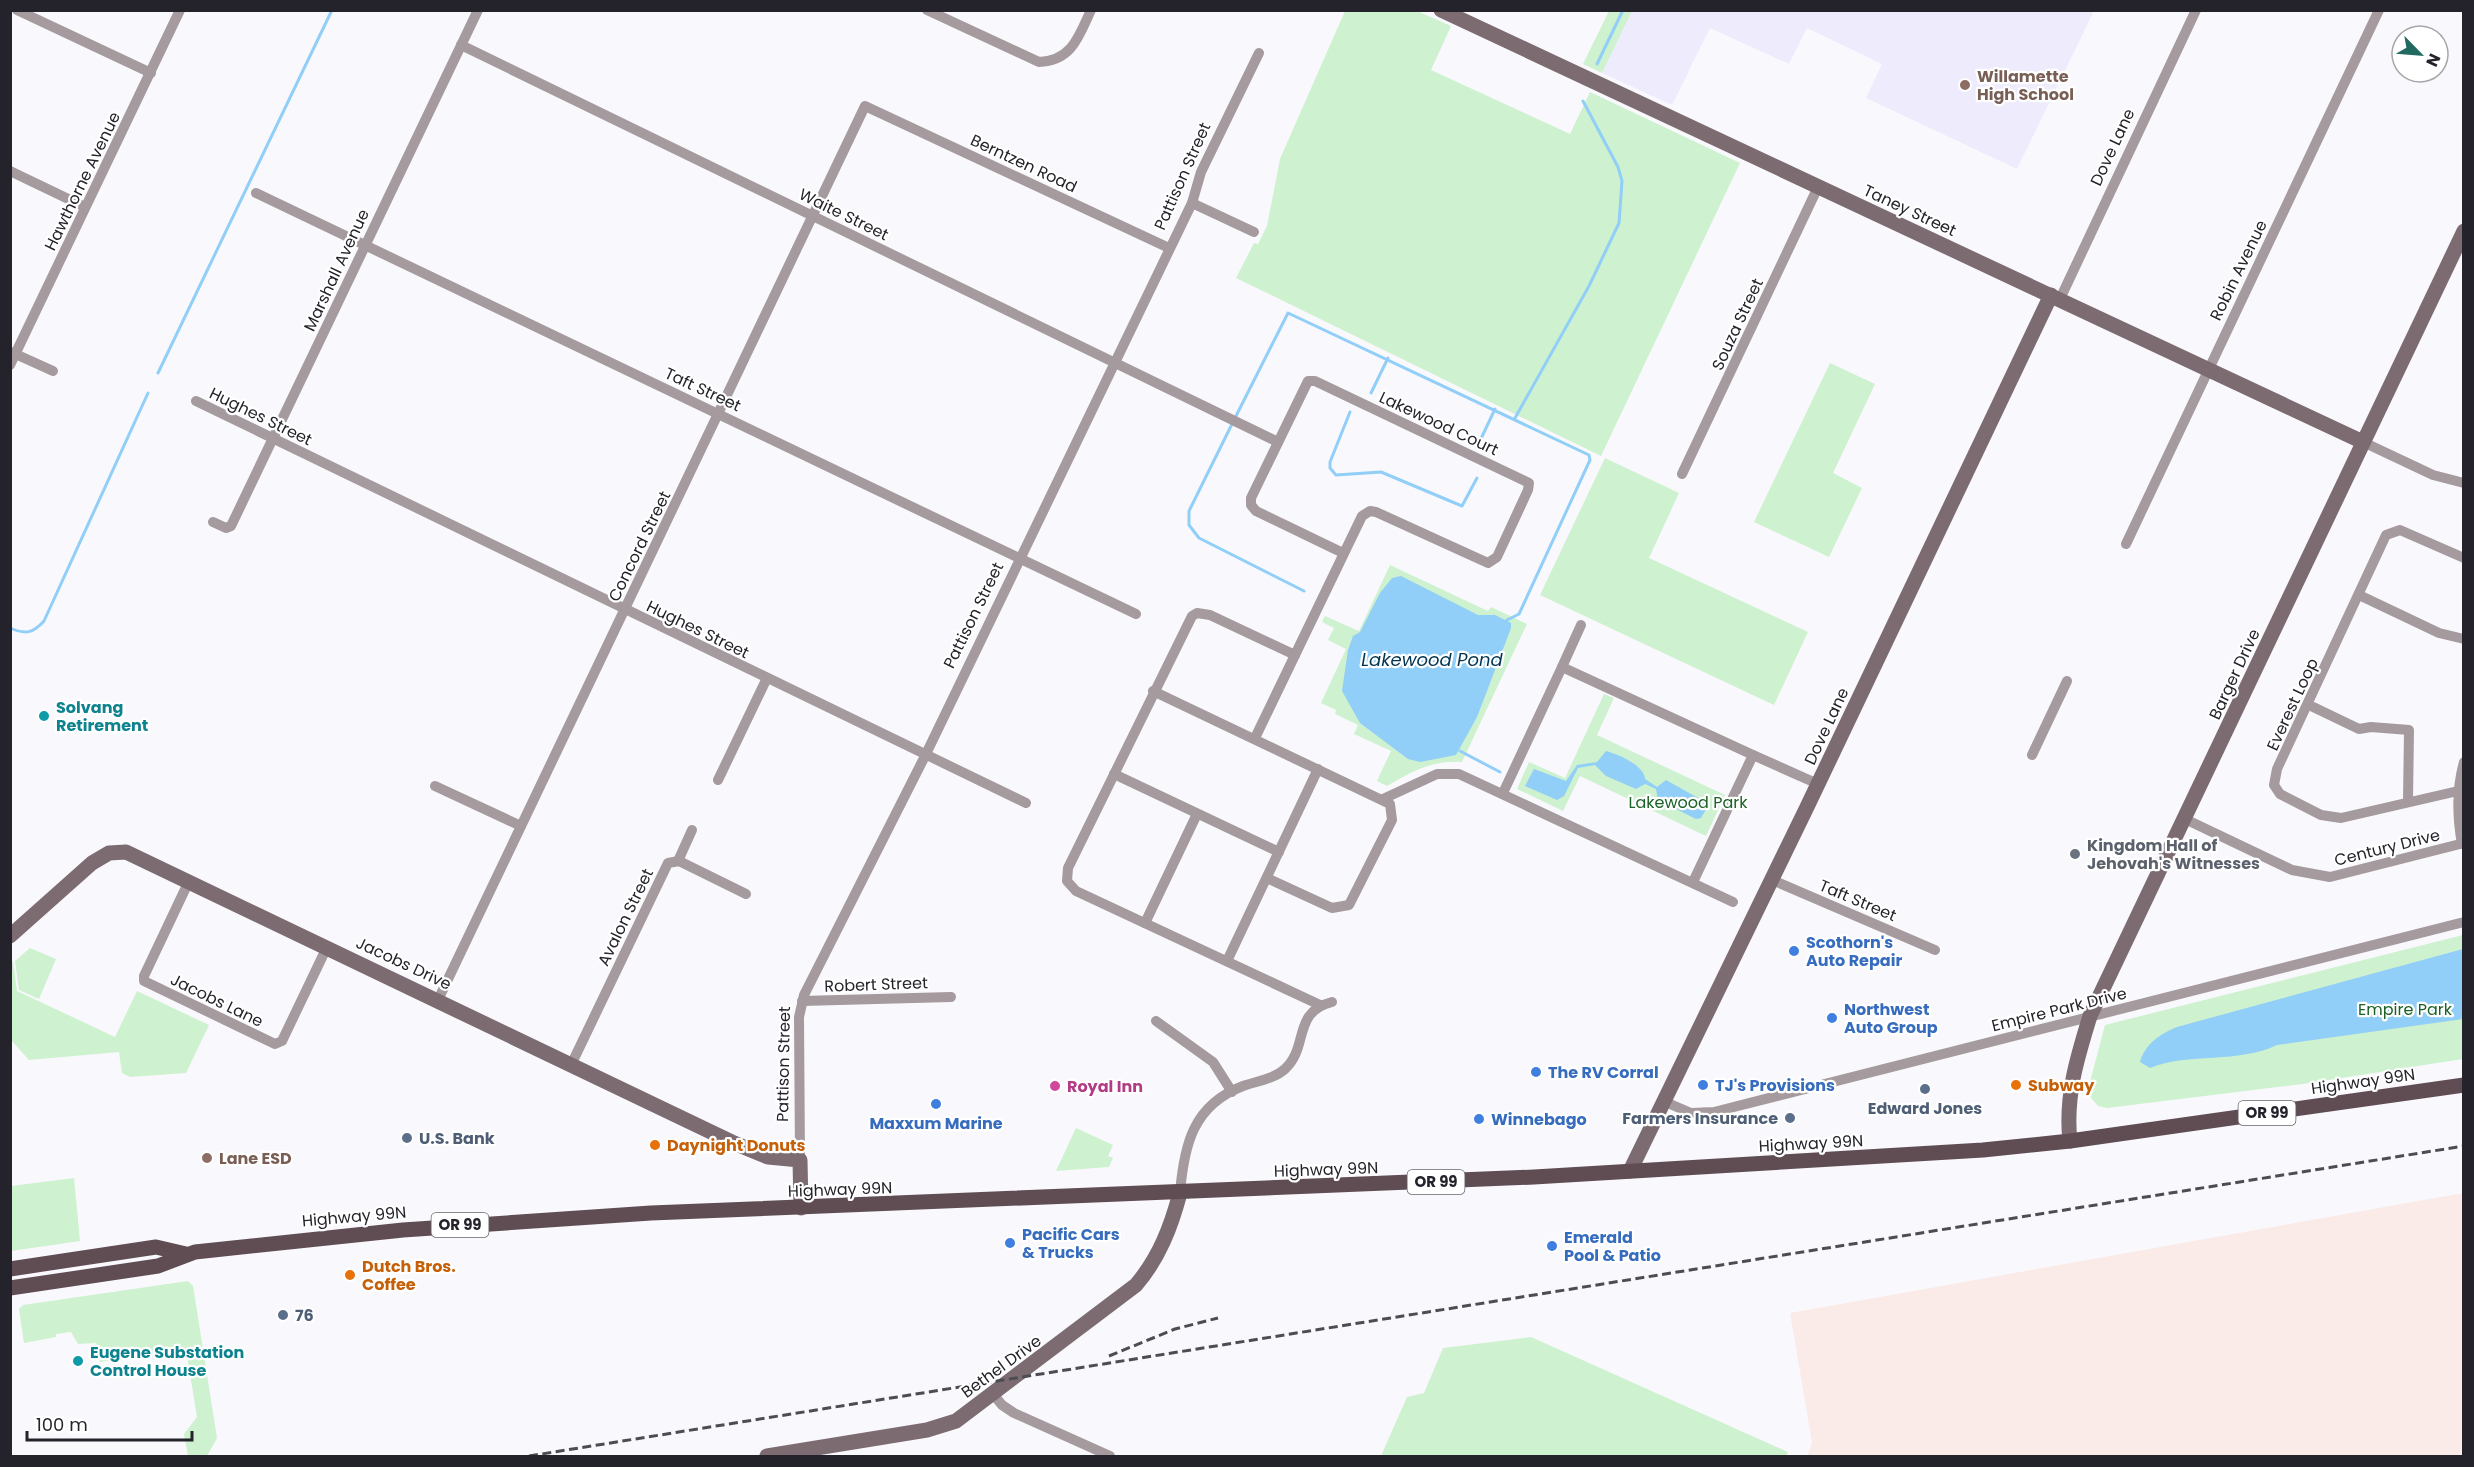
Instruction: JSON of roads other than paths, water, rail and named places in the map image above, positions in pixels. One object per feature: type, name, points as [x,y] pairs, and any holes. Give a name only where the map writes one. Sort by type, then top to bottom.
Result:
[{"type":"main road","name":"Highway 99N","points":[[10,1288],[158,1266],[186,1254],[299,1240],[486,1223],[639,1214],[1180,1193],[1629,1171],[1983,1150],[2070,1141],[2463,1085]]},
{"type":"main road","name":"Highway 99N","points":[[10,1269],[156,1247],[186,1254]]},
{"type":"street","points":[[17,10],[151,73]]},
{"type":"street","name":"Hawthorne Avenue","points":[[10,365],[13,353],[180,10]]},
{"type":"street","name":"Marshall Avenue","points":[[213,522],[226,528],[231,526],[478,10]]},
{"type":"street","points":[[927,10],[1039,62],[1050,62],[1067,54],[1074,46],[1091,10]]},
{"type":"street","name":"Taney Street","points":[[1441,10],[2363,442]]},
{"type":"street","name":"Dove Lane","points":[[1629,1171],[2196,10]]},
{"type":"street","name":"Robin Avenue","points":[[2126,544],[2379,10]]},
{"type":"street","name":"Waite Street","points":[[461,45],[1278,442]]},
{"type":"street","name":"Pattison Street","points":[[801,1208],[799,1017],[801,1001],[853,893],[925,756],[1191,203],[1201,172],[1259,53]]},
{"type":"street","name":"Concord Street","points":[[438,1000],[865,106]]},
{"type":"street","name":"Berntzen Road","points":[[865,106],[1169,248]]},
{"type":"street","points":[[10,171],[86,207]]},
{"type":"street","name":"Souza Street","points":[[1682,474],[1818,187]]},
{"type":"street","name":"Taft Street","points":[[256,193],[1136,614]]},
{"type":"street","points":[[1191,203],[1254,232]]},
{"type":"street","name":"Barger Drive","points":[[2070,1141],[2067,1113],[2071,1083],[2090,1016],[2463,231]]},
{"type":"street","points":[[13,353],[53,371]]},
{"type":"street","name":"Lakewood Court","points":[[1255,738],[1359,520],[1370,511],[1482,562],[1494,561],[1528,490],[1528,483],[1312,380],[1306,384],[1251,498],[1252,508],[1343,553]]},
{"type":"street","name":"Hughes Street","points":[[196,401],[1026,803]]},
{"type":"street","points":[[2363,442],[2433,475],[2463,483]]},
{"type":"street","name":"Everest Loop","points":[[2458,791],[2341,818],[2321,815],[2280,794],[2274,785],[2277,769],[2309,705],[2381,542],[2392,531],[2407,533],[2463,558]]},
{"type":"street","points":[[2359,595],[2439,633],[2463,639]]},
{"type":"street","points":[[1295,655],[1210,615],[1197,613],[1186,622],[1068,868],[1067,881],[1076,891],[1320,1005]]},
{"type":"street","points":[[1503,793],[1581,625]]},
{"type":"street","points":[[1562,667],[1818,784]]},
{"type":"street","points":[[718,780],[767,678]]},
{"type":"street","points":[[2032,756],[2067,681]]},
{"type":"street","points":[[1153,691],[1383,799],[1393,808],[1392,820],[1350,905],[1338,910],[1267,878]]},
{"type":"street","points":[[2309,705],[2359,729],[2372,727],[2409,730],[2408,801]]},
{"type":"street","points":[[1693,882],[1753,755]]},
{"type":"street","points":[[2463,762],[2458,791],[2458,824],[2463,843]]},
{"type":"street","points":[[1227,962],[1318,769]]},
{"type":"street","points":[[1383,799],[1443,773],[1468,777],[1733,902]]},
{"type":"street","points":[[1114,774],[1279,852]]},
{"type":"street","points":[[435,786],[521,826]]},
{"type":"street","points":[[1145,924],[1197,814]]},
{"type":"street","name":"Century Drive","points":[[2185,819],[2292,870],[2330,877],[2463,843]]},
{"type":"street","points":[[678,861],[692,830]]},
{"type":"street","name":"Jacobs Drive","points":[[10,936],[92,863],[109,853],[126,852],[765,1156],[800,1160]]},
{"type":"street","name":"Avalon Street","points":[[572,1063],[668,863],[678,861],[746,894]]},
{"type":"street","name":"Taft Street","points":[[1770,879],[1935,950]]},
{"type":"street","name":"Jacobs Lane","points":[[189,881],[144,976],[144,981],[255,1035],[275,1044],[282,1041],[327,947]]},
{"type":"street","name":"Empire Park Drive","points":[[1663,1101],[1691,1113],[1714,1112],[2463,922]]},
{"type":"street","name":"Robert Street","points":[[801,1001],[951,997]]},
{"type":"street","points":[[1180,1193],[1184,1151],[1194,1128],[1203,1115],[1232,1092],[1266,1080],[1286,1068],[1297,1051],[1306,1020],[1320,1005],[1332,1002]]},
{"type":"street","points":[[1156,1021],[1213,1062],[1232,1092]]},
{"type":"street","name":"Bethel Drive","points":[[768,1456],[940,1427],[956,1421],[1136,1285],[1152,1267],[1172,1223],[1180,1193]]},
{"type":"street","points":[[993,1394],[1002,1405],[1014,1413],[1110,1456]]},
{"type":"water","name":"Lakewood Pond","points":[[1401,576],[1478,615],[1495,615],[1511,623],[1477,717],[1456,755],[1420,762],[1408,759],[1360,723],[1342,691],[1348,650],[1353,636],[1360,632],[1380,593],[1392,578]]},
{"type":"water","points":[[1606,751],[1636,765],[1644,774],[1645,779],[1657,787],[1666,780],[1709,804],[1701,818],[1696,819],[1658,800],[1656,789],[1645,784],[1636,789],[1606,776],[1595,765],[1578,768],[1564,796],[1557,800],[1525,786],[1534,769],[1566,781],[1577,765],[1597,762]]},
{"type":"water","points":[[2463,949],[2463,1019],[2277,1045],[2246,1054],[2181,1060],[2150,1068],[2140,1062],[2154,1040],[2177,1027]]},
{"type":"waterway","points":[[158,373],[332,10]]},
{"type":"waterway","points":[[1597,64],[1623,10]]},
{"type":"waterway","points":[[1515,418],[1589,286],[1619,223],[1622,181],[1618,167],[1583,101]]},
{"type":"waterway","points":[[1235,418],[1288,313],[1589,455],[1590,460],[1519,614],[1507,620]]},
{"type":"waterway","points":[[1371,393],[1388,358]]},
{"type":"waterway","points":[[10,628],[29,632],[44,621],[148,393]]},
{"type":"waterway","points":[[1478,445],[1495,409]]},
{"type":"waterway","points":[[1350,412],[1330,462],[1330,468],[1336,475],[1381,472],[1462,506],[1477,478]]},
{"type":"waterway","points":[[1232,424],[1189,511],[1189,525],[1199,538],[1304,591]]},
{"type":"waterway","points":[[1460,751],[1500,772]]},
{"type":"railway","points":[[529,1456],[2464,1146]]},
{"type":"railway","points":[[1109,1356],[1175,1329],[1218,1318]]},
{"type":"place","name":"Willamette High School","points":[[1965,85]]},
{"type":"place","name":"Solvang Retirement","points":[[44,716]]},
{"type":"place","name":"Kingdom Hall of Jehovah's Witnesses","points":[[2075,854]]},
{"type":"place","name":"Scothorn's Auto Repair","points":[[1794,951]]},
{"type":"place","name":"Northwest Auto Group","points":[[1832,1018]]},
{"type":"place","name":"The RV Corral","points":[[1536,1072]]},
{"type":"place","name":"TJ's Provisions","points":[[1703,1085]]},
{"type":"place","name":"Subway","points":[[2016,1085]]},
{"type":"place","name":"Royal Inn","points":[[1055,1086]]},
{"type":"place","name":"Edward Jones","points":[[1925,1089]]},
{"type":"place","name":"Maxxum Marine","points":[[936,1104]]},
{"type":"place","name":"Farmers Insurance","points":[[1790,1118]]},
{"type":"place","name":"Winnebago","points":[[1479,1119]]},
{"type":"place","name":"U.S. Bank","points":[[407,1138]]},
{"type":"place","name":"Daynight Donuts","points":[[655,1145]]},
{"type":"place","name":"Lane ESD","points":[[207,1158]]},
{"type":"place","name":"Pacific Cars & Trucks","points":[[1010,1243]]},
{"type":"place","name":"Emerald Pool & Patio","points":[[1552,1246]]},
{"type":"place","name":"Dutch Bros. Coffee","points":[[350,1275]]},
{"type":"place","name":"76","points":[[283,1315]]},
{"type":"place","name":"Eugene Substation Control House","points":[[78,1361]]},
{"type":"park label","name":"Lakewood Park","points":[[1688,802]]},
{"type":"park label","name":"Empire Park","points":[[2405,1009]]}]
